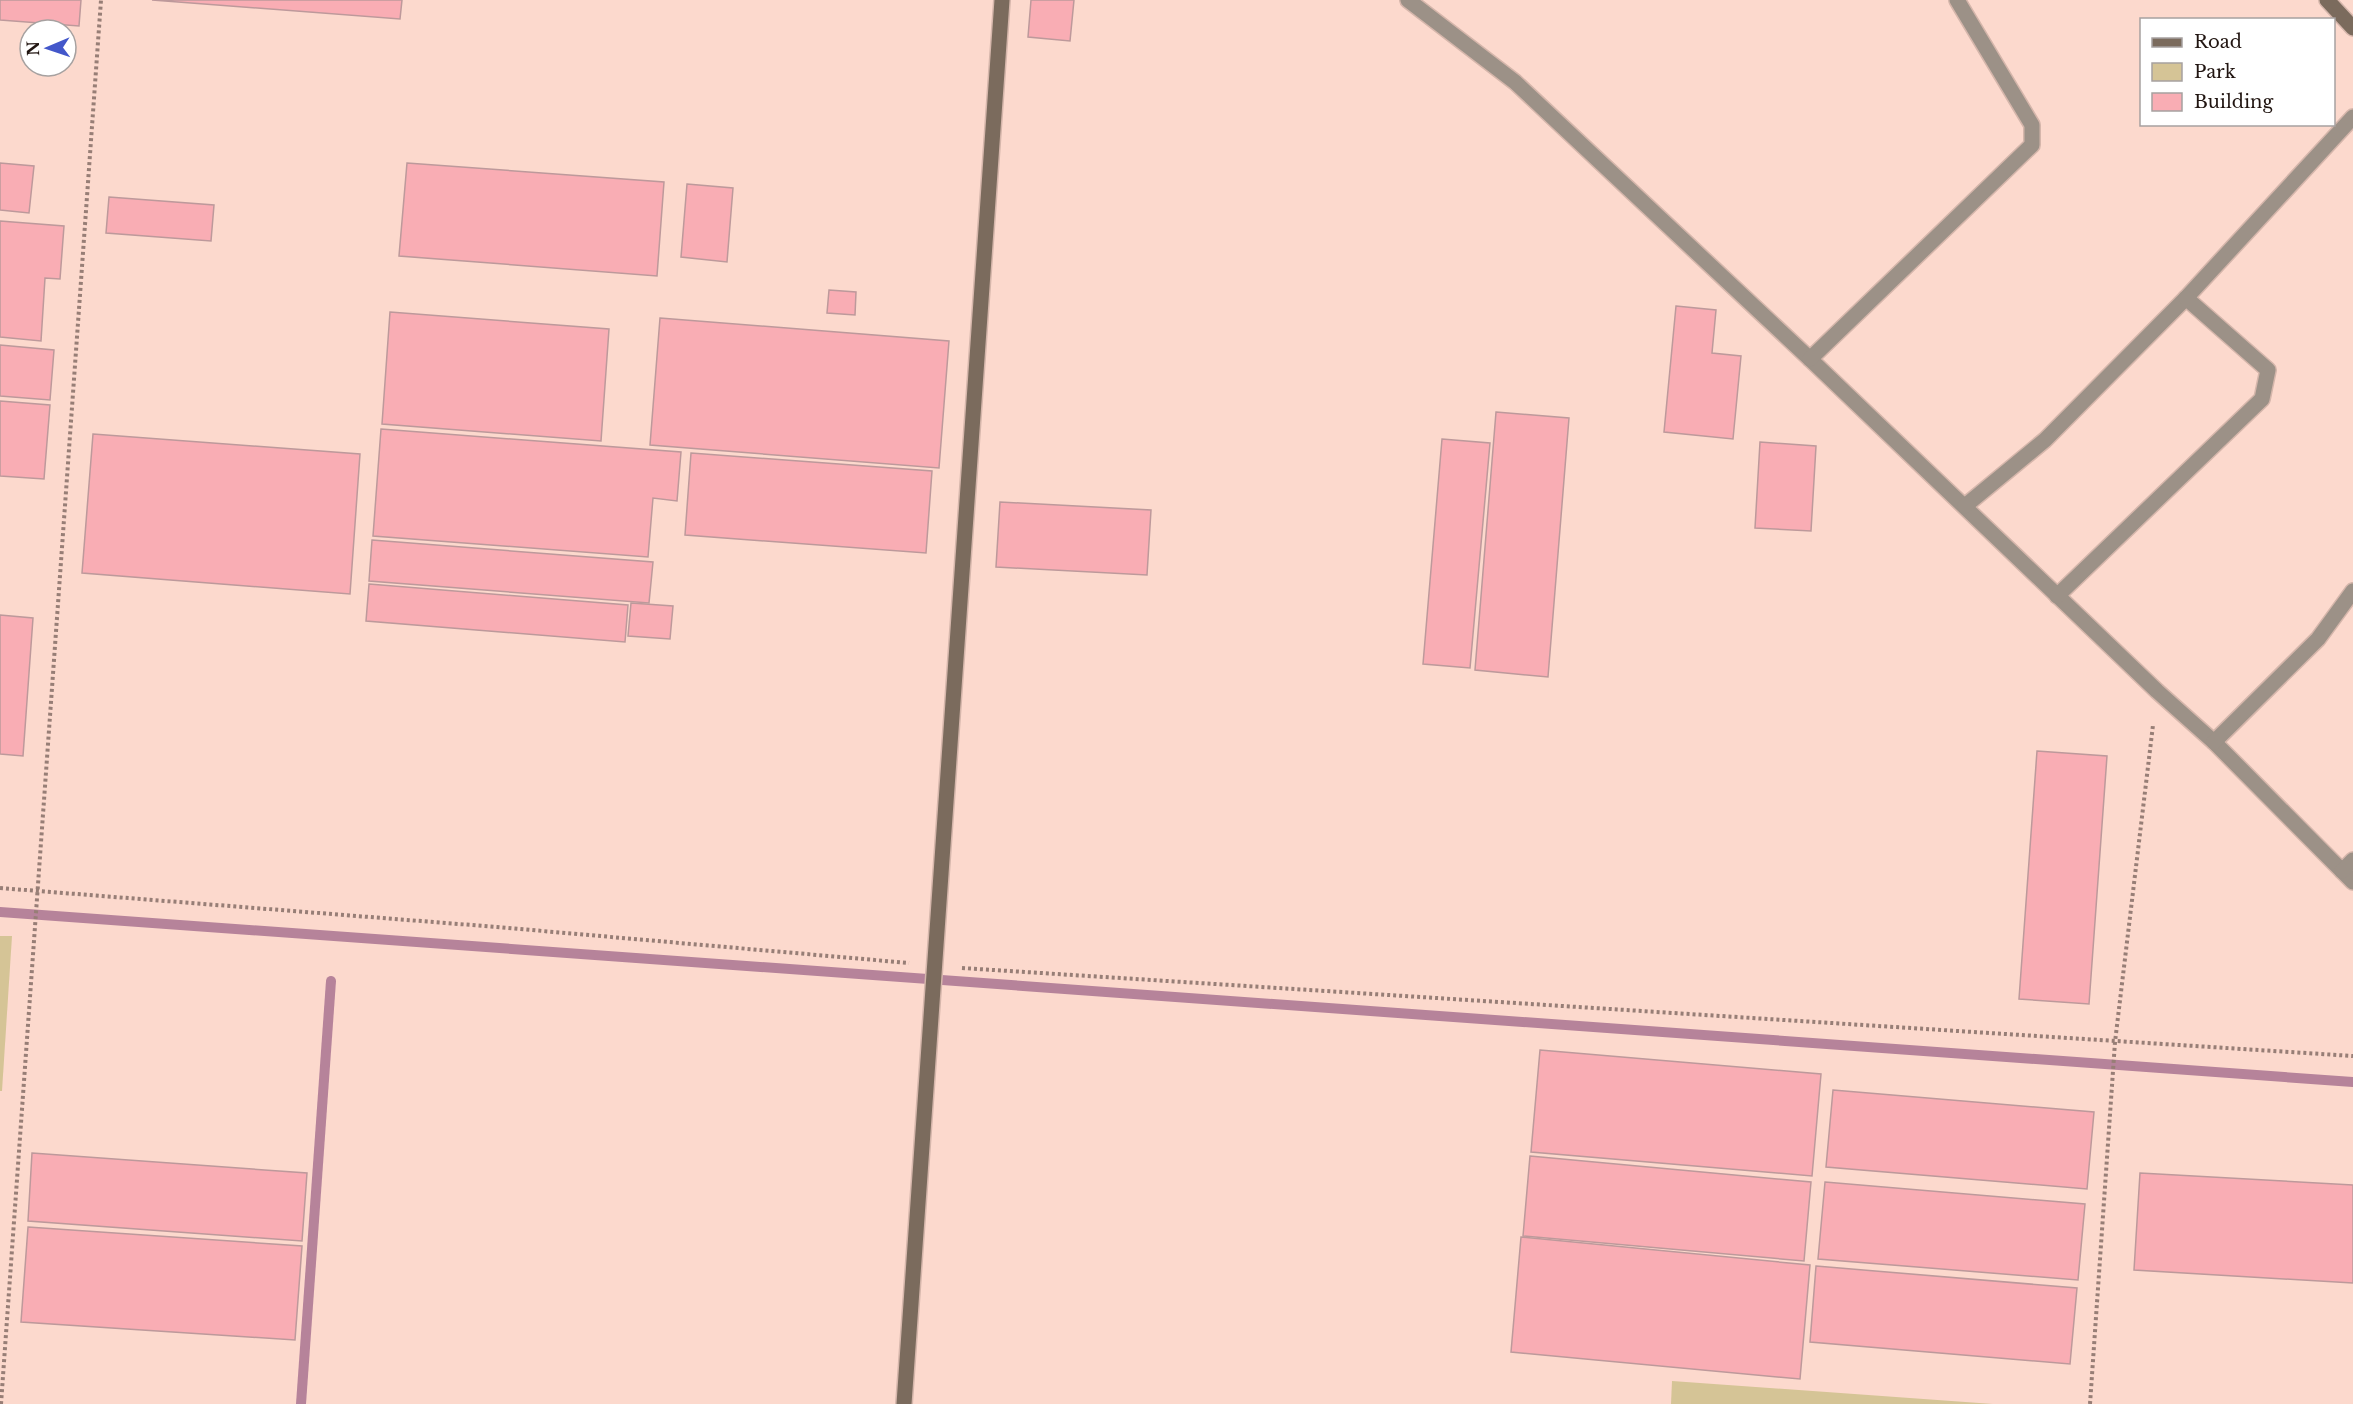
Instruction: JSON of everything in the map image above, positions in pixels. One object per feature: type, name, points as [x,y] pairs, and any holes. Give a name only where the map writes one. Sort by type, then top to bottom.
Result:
[{"type":"street","points":[[904,1404],[1002,0]]},
{"type":"street","points":[[1408,0],[1515,82],[2349,871]]},
{"type":"street","points":[[1810,359],[2032,145],[2032,125],[1957,0]]},
{"type":"street","points":[[2327,0],[2353,28]]},
{"type":"street","points":[[1965,506],[2045,440],[2186,298],[2353,117]]},
{"type":"street","points":[[2057,596],[2262,399],[2268,370],[2186,298]]},
{"type":"street","points":[[2214,742],[2318,639],[2353,591]]},
{"type":"path","points":[[1,1404],[101,0]]},
{"type":"path","points":[[2090,1404],[2115,1042],[2157,691]]},
{"type":"path","points":[[0,888],[497,927],[934,966],[2353,1056]]},
{"type":"green space","points":[[0,936],[12,936],[2,1091],[0,1091]]},
{"type":"green space","points":[[1672,1381],[1993,1404],[1671,1404]]},
{"type":"building","points":[[0,0],[81,0],[79,26],[78,18],[18,18],[18,21],[0,20]]},
{"type":"building","points":[[152,0],[402,0],[400,19]]},
{"type":"building","points":[[1031,0],[1074,0],[1070,41],[1028,37]]},
{"type":"building","points":[[0,163],[34,166],[29,213],[0,210]]},
{"type":"building","points":[[407,163],[664,182],[657,276],[399,256]]},
{"type":"building","points":[[687,184],[733,188],[727,262],[681,257]]},
{"type":"building","points":[[109,197],[214,205],[211,241],[106,233]]},
{"type":"building","points":[[0,221],[64,226],[60,279],[45,278],[41,341],[0,337]]},
{"type":"building","points":[[829,290],[856,292],[855,315],[827,313]]},
{"type":"building","points":[[1676,306],[1716,310],[1712,353],[1741,356],[1733,439],[1664,432]]},
{"type":"building","points":[[390,312],[609,329],[601,441],[382,424]]},
{"type":"building","points":[[660,318],[949,341],[939,468],[650,445]]},
{"type":"building","points":[[0,345],[54,350],[50,400],[0,396]]},
{"type":"building","points":[[0,401],[50,405],[44,479],[0,476]]},
{"type":"building","points":[[1496,412],[1569,418],[1548,677],[1475,670]]},
{"type":"building","points":[[381,429],[681,452],[677,501],[653,498],[648,557],[373,536]]},
{"type":"building","points":[[93,434],[360,454],[350,594],[82,573]]},
{"type":"building","points":[[1442,439],[1490,443],[1470,668],[1423,664]]},
{"type":"building","points":[[1760,442],[1816,446],[1811,531],[1755,528]]},
{"type":"building","points":[[691,453],[932,471],[926,553],[685,535]]},
{"type":"building","points":[[1000,502],[1151,510],[1147,575],[996,567]]},
{"type":"building","points":[[372,540],[653,562],[649,603],[369,581]]},
{"type":"building","points":[[369,584],[628,605],[625,642],[366,621]]},
{"type":"building","points":[[631,603],[673,606],[670,639],[628,636]]},
{"type":"building","points":[[0,615],[33,618],[23,756],[0,754]]},
{"type":"building","points":[[2037,751],[2107,756],[2089,1004],[2019,999]]},
{"type":"building","points":[[1540,1050],[1821,1074],[1812,1176],[1531,1152]]},
{"type":"building","points":[[1833,1090],[2094,1112],[2087,1189],[1826,1167]]},
{"type":"building","points":[[32,1153],[307,1173],[302,1241],[28,1221]]},
{"type":"building","points":[[1530,1156],[1811,1182],[1804,1261],[1523,1236]]},
{"type":"building","points":[[2140,1173],[2353,1185],[2353,1283],[2134,1270]]},
{"type":"building","points":[[1825,1182],[2085,1204],[2078,1280],[1818,1259]]},
{"type":"building","points":[[28,1227],[302,1246],[295,1340],[21,1322]]},
{"type":"building","points":[[1521,1237],[1810,1265],[1800,1379],[1511,1352]]},
{"type":"building","points":[[1816,1266],[2077,1288],[2070,1364],[1810,1342]]},
{"type":"waterway","points":[[0,912],[2353,1082]]},
{"type":"waterway","points":[[301,1404],[331,981]]}]
